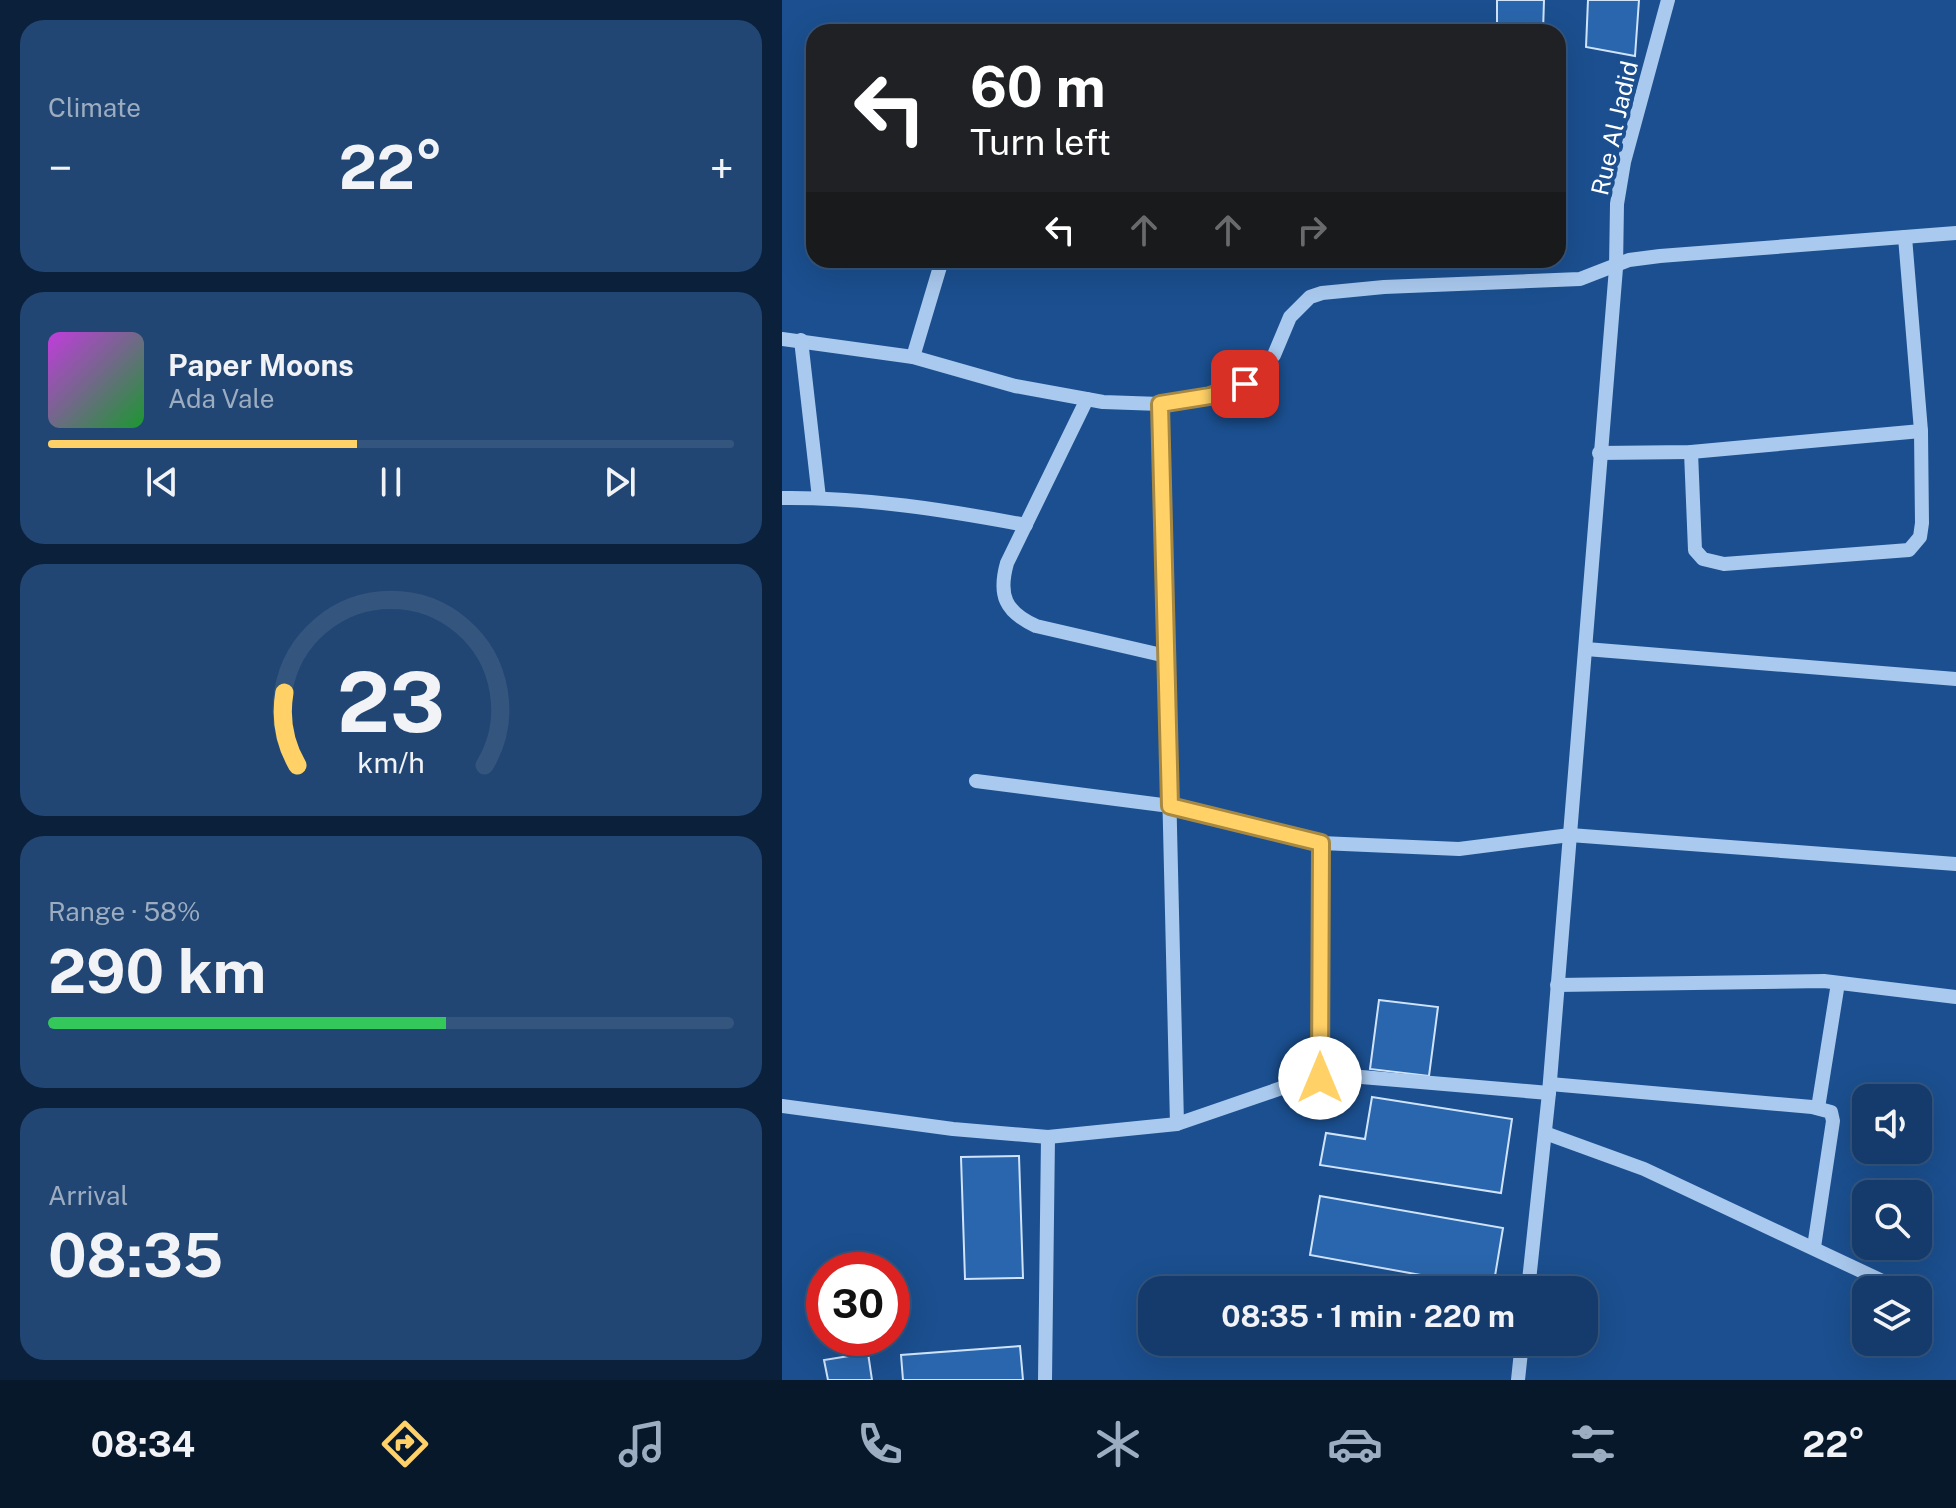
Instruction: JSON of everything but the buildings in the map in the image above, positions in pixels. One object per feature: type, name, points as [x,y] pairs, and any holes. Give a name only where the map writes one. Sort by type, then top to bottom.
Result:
[{"type":"street","name":"Rue Al Jadid","points":[[1530,1276],[1550,1089],[1586,649],[1599,453],[1616,268],[1617,204],[1624,162],[1668,0]]},
{"type":"street","points":[[782,339],[913,357],[1015,386],[1117,405],[1160,404],[1210,396],[1245,384],[1274,355],[1290,317],[1310,297],[1322,293],[1384,287],[1580,279],[1616,268],[1629,260],[1660,256],[1956,233]]},
{"type":"street","points":[[1691,452],[1695,550],[1703,559],[1724,564],[1909,550],[1920,537],[1922,523],[1921,431],[1905,237]]},
{"type":"street","points":[[913,357],[940,268]]},
{"type":"street","points":[[801,340],[819,498]]},
{"type":"street","points":[[1087,399],[1001,584],[1007,607],[1018,618],[1036,626],[1166,656]]},
{"type":"street","points":[[1160,404],[1177,1124]]},
{"type":"street","points":[[1599,453],[1691,452],[1921,431]]},
{"type":"street","points":[[782,498],[819,498],[973,514],[1026,525]]},
{"type":"street","points":[[1586,649],[1956,679]]},
{"type":"street","points":[[976,781],[1170,806],[1321,843],[1459,849],[1570,835],[1956,864]]},
{"type":"street","points":[[1320,1078],[1321,843]]},
{"type":"street","points":[[1557,985],[1838,983],[1956,997]]},
{"type":"street","points":[[1818,1108],[1838,983]]},
{"type":"street","points":[[782,1106],[953,1129],[1048,1137],[1177,1124],[1302,1081],[1358,1076],[1818,1108],[1833,1115],[1814,1247]]},
{"type":"street","points":[[1545,1133],[1644,1169],[1873,1276]]},
{"type":"street","points":[[1045,1380],[1048,1137]]},
{"type":"street","points":[[1518,1380],[1521,1356]]},
{"type":"route","points":[[1245,384],[1210,396],[1162,401],[1160,404],[1170,806],[1321,843],[1320,1078]]}]
